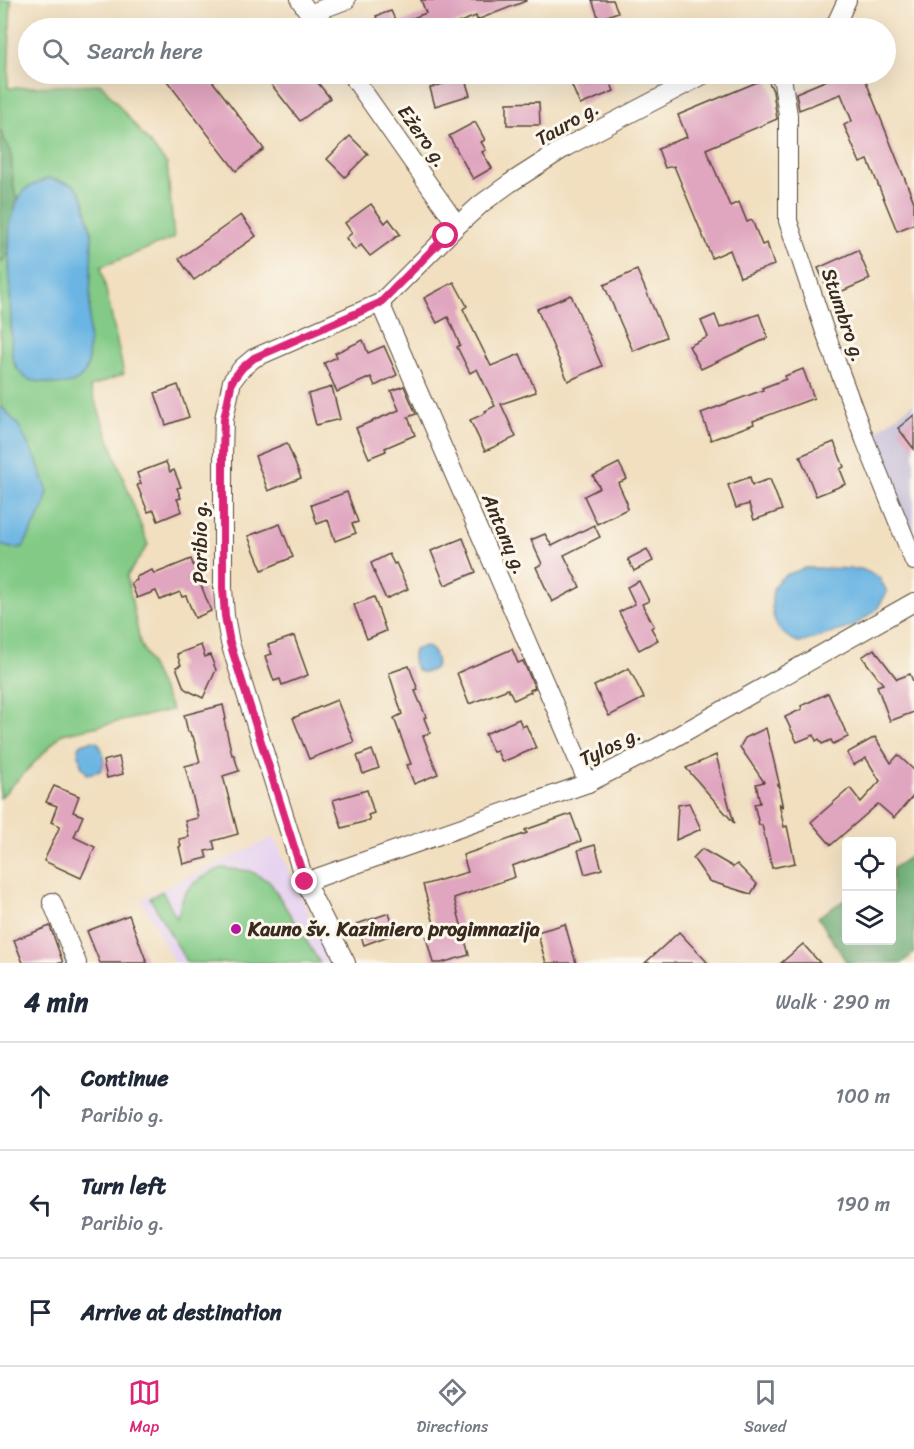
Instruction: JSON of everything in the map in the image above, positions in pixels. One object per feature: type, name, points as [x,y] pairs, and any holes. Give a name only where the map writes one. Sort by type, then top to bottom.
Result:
[{"type":"street","points":[[309,14],[346,0]]},
{"type":"street","points":[[839,18],[847,0]]},
{"type":"street","name":"Ežero g.","points":[[358,84],[459,224]]},
{"type":"street","name":"Tauro g.","points":[[459,224],[481,204],[566,147],[686,84]]},
{"type":"street","name":"Stumbro g.","points":[[783,84],[788,115],[788,221],[824,329],[865,440],[914,561]]},
{"type":"street","name":"Paribio g.","points":[[346,963],[305,882],[230,643],[223,588],[224,419],[232,381],[254,358],[380,303],[459,224]]},
{"type":"street","name":"Antanų g.","points":[[380,303],[588,783]]},
{"type":"street","name":"Tylos g.","points":[[305,882],[588,783],[658,747],[914,602]]},
{"type":"street","points":[[52,902],[77,963]]},
{"type":"shaded area","points":[[914,403],[914,561],[865,440]]},
{"type":"shaded area","name":"Kauno šv. Kazimiero progimnazija","points":[[274,837],[331,963],[174,963],[141,899]]},
{"type":"green space","points":[[0,0],[11,0],[8,88],[101,84],[167,164],[174,238],[101,267],[124,374],[90,387],[148,545],[127,576],[140,643],[172,710],[62,734],[0,798],[0,544],[14,548],[23,547],[44,507],[48,492],[37,461],[5,410],[0,407],[0,264],[9,253],[12,356],[16,368],[86,371],[92,235],[84,201],[74,185],[48,178],[26,189],[17,202],[13,184],[11,151],[0,129]]},
{"type":"green space","points":[[0,129],[11,151],[13,184],[17,202],[10,225],[9,253],[0,264]]},
{"type":"green space","points":[[914,854],[914,953],[902,963],[847,963],[818,917],[842,902],[842,945],[896,945],[896,866]]},
{"type":"green space","name":"Kauno šv. Kazimiero progimnazija","points":[[222,868],[250,871],[270,882],[320,963],[187,963],[150,898],[162,891],[177,918],[182,900],[189,888],[198,880]]},
{"type":"water","points":[[48,178],[74,185],[80,192],[92,235],[88,363],[82,376],[71,383],[64,384],[50,384],[28,379],[20,372],[12,356],[10,225],[17,202],[25,189]]},
{"type":"water","points":[[0,407],[18,425],[37,461],[48,492],[44,507],[23,547],[14,548],[0,544]]},
{"type":"water","points":[[805,568],[861,569],[879,577],[887,592],[877,609],[854,626],[800,643],[787,636],[777,626],[772,599],[774,588],[782,578]]},
{"type":"water","points":[[425,646],[434,654],[437,662],[433,669],[420,672],[415,667],[413,654],[414,650]]},
{"type":"water","points":[[91,741],[97,742],[103,752],[104,760],[100,771],[87,774],[81,765],[78,748]]},
{"type":"building","points":[[421,0],[526,0],[482,18],[476,16],[471,18],[413,18],[426,13]]},
{"type":"building","points":[[592,0],[613,0],[618,12],[599,18]]},
{"type":"building","points":[[391,11],[394,18],[377,18],[376,16]]},
{"type":"building","points":[[169,84],[215,84],[264,149],[236,171]]},
{"type":"building","points":[[271,84],[319,84],[330,98],[300,121]]},
{"type":"building","points":[[442,84],[466,84],[470,95],[435,106],[430,88]]},
{"type":"building","points":[[571,84],[611,84],[614,91],[580,105]]},
{"type":"building","points":[[753,84],[770,84],[777,119],[706,149],[730,206],[739,202],[747,222],[752,220],[762,245],[767,243],[774,265],[740,277],[730,250],[712,258],[674,166],[665,168],[658,149],[687,137],[678,115]]},
{"type":"building","points":[[817,84],[867,84],[914,202],[914,224],[897,231],[868,160],[860,163],[844,125],[852,121],[841,94],[799,110],[796,93]]},
{"type":"building","points":[[539,102],[540,125],[507,125],[507,103]]},
{"type":"building","points":[[475,122],[485,140],[481,142],[486,150],[482,152],[492,168],[473,179],[449,136]]},
{"type":"building","points":[[350,136],[368,154],[345,177],[327,159]]},
{"type":"building","points":[[371,204],[385,223],[389,219],[400,234],[370,256],[361,245],[355,250],[346,238],[352,233],[345,223]]},
{"type":"building","points":[[241,215],[256,236],[194,280],[179,259]]},
{"type":"building","points":[[858,250],[870,279],[831,296],[818,268]]},
{"type":"building","points":[[637,270],[666,337],[633,351],[604,285]]},
{"type":"building","points":[[454,282],[467,306],[463,309],[491,366],[520,354],[536,392],[501,404],[516,437],[485,451],[470,420],[495,406],[477,369],[470,373],[457,347],[460,345],[448,317],[437,323],[424,298]]},
{"type":"building","points":[[571,295],[602,366],[568,381],[537,309]]},
{"type":"building","points":[[759,314],[768,338],[701,369],[689,346],[708,337],[701,321],[715,315],[720,328]]},
{"type":"building","points":[[363,340],[368,353],[384,346],[397,375],[375,386],[371,377],[337,392],[324,363],[337,357],[335,353]]},
{"type":"building","points":[[803,369],[814,398],[711,440],[701,413],[763,390],[762,388],[786,379],[785,376]]},
{"type":"building","points":[[178,385],[189,417],[166,425],[155,393]]},
{"type":"building","points":[[404,386],[416,414],[408,417],[415,435],[369,458],[356,428],[399,410],[391,391]]},
{"type":"building","points":[[332,387],[340,419],[316,425],[308,394]]},
{"type":"building","points":[[914,415],[914,449],[898,428]]},
{"type":"building","points":[[834,442],[844,467],[840,469],[846,484],[816,496],[800,456]]},
{"type":"building","points":[[287,443],[301,478],[268,491],[255,456]]},
{"type":"building","points":[[166,462],[170,472],[174,470],[181,487],[177,488],[181,498],[177,499],[182,511],[158,521],[154,510],[148,512],[137,485],[141,484],[137,473]]},
{"type":"building","points":[[619,463],[627,479],[618,483],[627,503],[627,509],[597,524],[584,496],[600,488],[593,476]]},
{"type":"building","points":[[750,477],[752,485],[770,479],[782,510],[754,520],[749,504],[736,508],[728,485]]},
{"type":"building","points":[[347,492],[358,522],[352,524],[356,533],[335,541],[328,520],[317,524],[311,505]]},
{"type":"building","points":[[280,524],[293,557],[262,570],[248,536]]},
{"type":"building","points":[[594,525],[600,537],[564,555],[580,587],[552,602],[536,567],[542,564],[531,540],[545,534],[552,546]]},
{"type":"building","points":[[463,538],[476,572],[445,585],[431,551]]},
{"type":"building","points":[[647,549],[653,561],[634,571],[628,559]]},
{"type":"building","points":[[389,554],[394,564],[396,563],[408,589],[386,599],[371,563]]},
{"type":"building","points":[[191,559],[211,611],[195,618],[186,596],[182,597],[180,592],[160,600],[156,591],[137,598],[131,583],[137,580],[136,577],[152,570],[154,574]]},
{"type":"building","points":[[639,581],[649,601],[642,604],[654,626],[651,628],[658,640],[639,650],[619,612],[635,604],[627,587]]},
{"type":"building","points":[[374,597],[386,631],[367,639],[354,605]]},
{"type":"building","points":[[294,636],[308,675],[282,685],[280,679],[274,681],[265,656],[272,654],[268,645]]},
{"type":"building","points":[[201,645],[205,657],[210,655],[216,670],[203,698],[184,688],[176,667],[181,665],[177,654]]},
{"type":"building","points":[[512,649],[518,663],[523,661],[535,688],[514,700],[508,689],[469,704],[457,673]]},
{"type":"building","points":[[874,649],[897,679],[910,674],[914,684],[914,712],[890,721],[877,686],[883,684],[862,657]]},
{"type":"building","points":[[409,666],[430,733],[423,736],[438,774],[414,784],[407,765],[411,764],[394,718],[402,714],[389,673]]},
{"type":"building","points":[[629,668],[644,698],[609,716],[594,686]]},
{"type":"building","points":[[828,693],[848,737],[833,744],[831,740],[822,744],[819,739],[816,741],[814,735],[797,742],[785,717],[802,709],[801,706]]},
{"type":"building","points":[[337,700],[354,742],[309,759],[293,718]]},
{"type":"building","points":[[223,705],[232,755],[234,755],[239,771],[223,776],[238,834],[213,841],[215,849],[205,851],[207,858],[183,864],[179,839],[189,837],[185,821],[198,818],[185,766],[200,762],[184,715]]},
{"type":"building","points":[[519,719],[522,727],[526,725],[536,748],[502,762],[497,751],[493,752],[485,734]]},
{"type":"building","points":[[766,728],[780,787],[778,785],[784,827],[787,826],[795,863],[772,868],[762,825],[759,825],[754,804],[760,803],[756,784],[764,782],[740,747],[745,738]]},
{"type":"building","points":[[875,737],[891,763],[898,755],[914,770],[914,795],[894,818],[878,804],[831,845],[811,822],[850,788],[861,802],[880,781],[866,758],[854,765],[847,753]]},
{"type":"building","points":[[372,750],[379,768],[363,774],[357,756]]},
{"type":"building","points":[[716,755],[726,794],[734,823],[686,768]]},
{"type":"building","points":[[119,757],[123,774],[107,778],[103,761]]},
{"type":"building","points":[[54,786],[79,796],[73,812],[83,816],[74,837],[95,847],[81,878],[44,861],[60,826],[51,822],[57,806],[46,802]]},
{"type":"building","points":[[367,790],[374,813],[368,815],[370,820],[342,828],[333,800]]},
{"type":"building","points":[[689,803],[701,829],[676,840],[678,805]]},
{"type":"building","points":[[571,814],[581,841],[512,866],[515,877],[454,898],[469,955],[433,963],[426,937],[437,934],[423,885],[468,872],[463,855],[527,833],[525,830]]},
{"type":"building","points":[[595,845],[602,869],[585,874],[578,850]]},
{"type":"building","points":[[702,849],[733,867],[737,864],[757,884],[751,894],[709,881],[693,858]]},
{"type":"building","points":[[389,913],[396,933],[364,945],[357,924]]},
{"type":"building","points":[[129,915],[147,963],[100,963],[87,931]]},
{"type":"building","points":[[565,924],[576,963],[546,963],[537,932]]},
{"type":"building","points":[[50,926],[63,963],[23,963],[14,940]]},
{"type":"building","points":[[679,932],[708,963],[645,963]]},
{"type":"building","points":[[803,944],[820,963],[781,963]]},
{"type":"place","name":"Kauno šv. Kazimiero progimnazija","points":[[236,929]]},
{"type":"route","points":[[305,882],[230,643],[225,616],[223,588],[224,419],[232,381],[254,358],[380,303],[446,236]]}]
